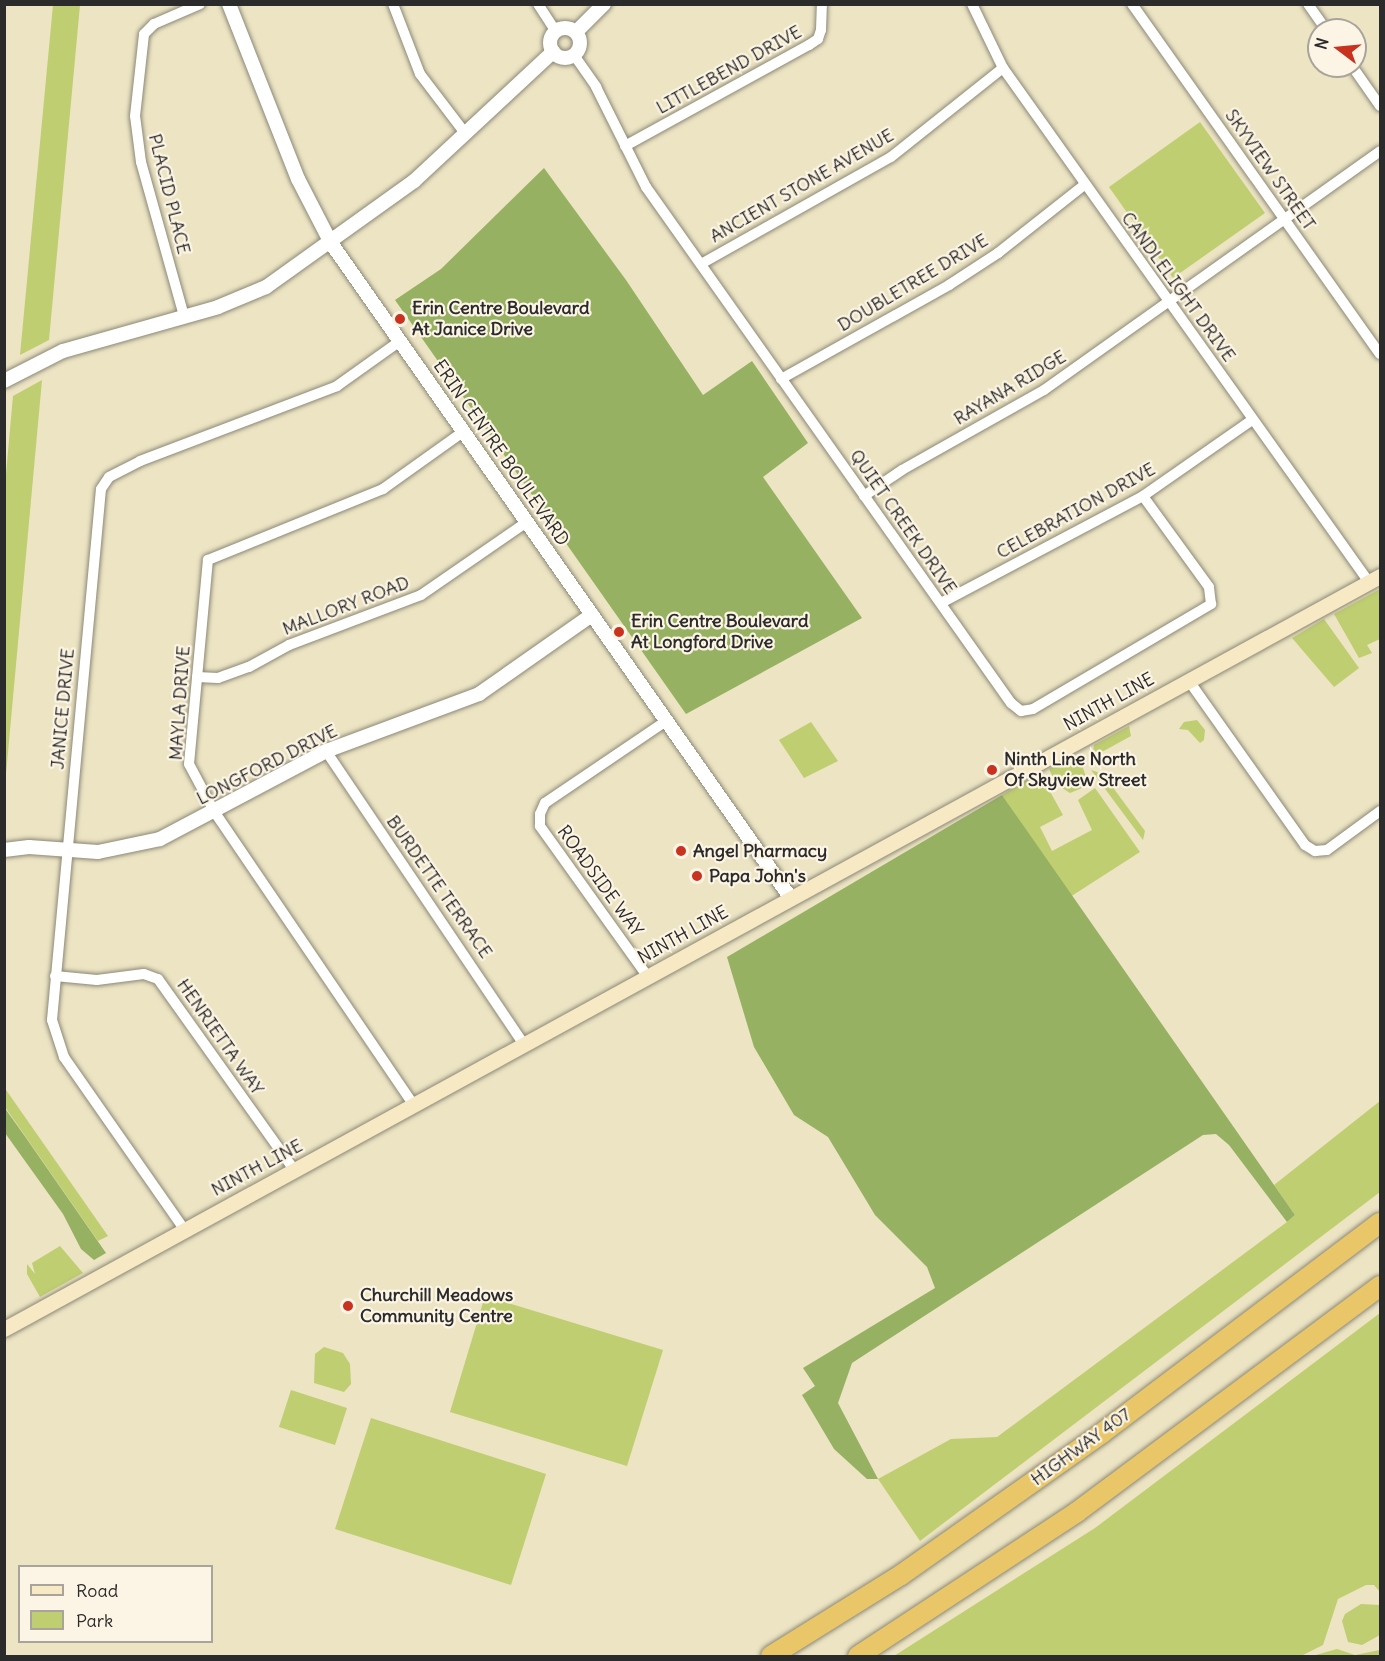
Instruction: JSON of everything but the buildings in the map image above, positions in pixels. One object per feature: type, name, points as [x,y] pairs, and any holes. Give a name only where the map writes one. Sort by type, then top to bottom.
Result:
[{"type":"highway","name":"HIGHWAY 407","points":[[771,1656],[901,1575],[1092,1440],[1380,1223]]},
{"type":"highway","points":[[858,1656],[1077,1512],[1380,1286]]},
{"type":"main road","name":"NINTH LINE","points":[[4,1329],[1375,579]]},
{"type":"street","name":"PLACID PLACE","points":[[184,316],[141,162],[135,116],[144,34],[154,24],[200,4]]},
{"type":"street","name":"ERIN CENTRE BOULEVARD","points":[[229,4],[298,179],[331,243],[790,897]]},
{"type":"street","points":[[393,4],[420,74],[465,132]]},
{"type":"street","points":[[538,4],[554,28]]},
{"type":"street","points":[[576,32],[604,4]]},
{"type":"street","name":"LITTLEBEND DRIVE","points":[[625,146],[818,39],[821,30],[822,4]]},
{"type":"street","name":"CANDLELIGHT DRIVE","points":[[972,4],[1003,68],[1084,185],[1252,420],[1375,579]]},
{"type":"street","name":"SKYVIEW STREET","points":[[1132,4],[1380,354]]},
{"type":"street","points":[[1308,4],[1318,18]]},
{"type":"street","points":[[554,28],[568,28],[576,32],[580,45],[574,55],[564,58],[553,52],[550,39],[554,28]]},
{"type":"street","points":[[4,381],[63,351],[184,316],[266,287],[331,243],[414,181],[553,52]]},
{"type":"street","name":"QUIET CREEK DRIVE","points":[[574,55],[596,87],[646,187],[1011,703],[1021,711],[1033,709],[1211,604],[1209,587],[1143,496]]},
{"type":"street","name":"ANCIENT STONE AVENUE","points":[[701,264],[891,157],[1003,68]]},
{"type":"street","points":[[1360,78],[1380,106]]},
{"type":"street","name":"RAYANA RIDGE","points":[[864,496],[902,470],[1044,390],[1380,151]]},
{"type":"street","name":"DOUBLETREE DRIVE","points":[[781,379],[949,285],[1084,185]]},
{"type":"street","name":"JANICE DRIVE","points":[[184,1229],[64,1057],[52,1020],[100,489],[110,477],[140,461],[337,387],[400,341]]},
{"type":"street","name":"CELEBRATION DRIVE","points":[[941,603],[1143,496],[1252,420]]},
{"type":"street","name":"MAYLA DRIVE","points":[[413,1104],[215,813],[189,764],[208,561],[383,489],[463,432]]},
{"type":"street","name":"MALLORY ROAD","points":[[197,677],[218,678],[249,667],[289,645],[421,595],[526,522]]},
{"type":"street","name":"LONGFORD DRIVE","points":[[4,850],[29,847],[98,852],[135,847],[215,813],[326,751],[479,694],[592,615]]},
{"type":"street","points":[[1189,681],[1305,845],[1315,851],[1327,850],[1380,812]]},
{"type":"street","name":"ROADSIDE WAY","points":[[648,977],[540,826],[540,814],[545,803],[666,721]]},
{"type":"street","name":"BURDETTE TERRACE","points":[[326,751],[524,1044]]},
{"type":"street","name":"HENRIETTA WAY","points":[[55,976],[97,980],[144,974],[158,979],[294,1170]]},
{"type":"green space","points":[[53,5],[80,5],[49,340],[20,355]]},
{"type":"green space","points":[[1200,122],[1265,213],[1173,278],[1109,187]]},
{"type":"green space","points":[[544,168],[626,280],[703,395],[752,361],[808,443],[763,477],[862,618],[686,714],[395,300],[441,269]]},
{"type":"green space","points":[[42,380],[5,785],[5,485],[13,396]]},
{"type":"green space","points":[[1380,589],[1380,639],[1367,645],[1372,653],[1359,658],[1334,614]]},
{"type":"green space","points":[[1324,619],[1359,668],[1334,687],[1292,638]]},
{"type":"green space","points":[[1197,720],[1205,730],[1204,740],[1200,743],[1188,730],[1179,729],[1184,722]]},
{"type":"green space","points":[[811,722],[838,761],[804,778],[779,740]]},
{"type":"green space","points":[[1129,726],[1131,736],[1100,753],[1093,751],[1094,745]]},
{"type":"green space","points":[[1072,757],[1081,762],[1086,777],[1082,788],[1070,793],[1056,784],[1049,769]]},
{"type":"green space","points":[[1091,770],[1103,774],[1145,831],[1143,840]]},
{"type":"green space","points":[[1036,775],[1042,777],[1063,815],[1040,827],[1052,851],[1092,830],[1078,800],[1095,788],[1140,852],[1070,897],[1002,795]]},
{"type":"green space","points":[[1002,795],[1295,1215],[1287,1222],[1229,1145],[1216,1134],[1203,1135],[852,1363],[838,1403],[878,1479],[867,1479],[834,1449],[802,1395],[815,1386],[803,1368],[935,1288],[927,1267],[875,1215],[828,1137],[794,1115],[754,1047],[727,957]]},
{"type":"green space","points":[[4,1087],[108,1236],[98,1241],[5,1107]]},
{"type":"green space","points":[[1380,1101],[1380,1192],[920,1541],[878,1479],[951,1439],[997,1437],[1287,1222],[1295,1215],[1274,1185]]},
{"type":"green space","points":[[4,1107],[106,1253],[94,1260],[81,1249],[63,1214],[5,1133]]},
{"type":"green space","points":[[60,1246],[83,1273],[40,1297],[27,1274],[27,1264],[35,1274],[32,1263]]},
{"type":"green space","points":[[485,1296],[663,1350],[627,1466],[450,1412]]},
{"type":"green space","points":[[1380,1313],[1380,1592],[1374,1585],[1366,1585],[1338,1599],[1323,1645],[1301,1656],[894,1656],[1095,1528]]},
{"type":"green space","points":[[324,1347],[343,1353],[350,1364],[351,1384],[344,1392],[314,1383],[315,1354]]},
{"type":"green space","points":[[291,1390],[347,1408],[335,1445],[279,1427]]},
{"type":"green space","points":[[371,1418],[546,1474],[511,1585],[335,1529]]},
{"type":"green space","points":[[1361,1604],[1380,1605],[1380,1635],[1362,1645],[1348,1642],[1342,1621],[1345,1614]]},
{"type":"green space","points":[[1337,1649],[1355,1655],[1380,1650],[1380,1656],[1312,1656]]},
{"type":"place","name":"Erin Centre Boulevard At Janice Drive","points":[[400,319]]},
{"type":"place","name":"Erin Centre Boulevard At Longford Drive","points":[[619,632]]},
{"type":"place","name":"Ninth Line North Of Skyview Street","points":[[992,770]]},
{"type":"place","name":"Angel Pharmacy","points":[[681,851]]},
{"type":"place","name":"Papa John's","points":[[697,876]]},
{"type":"place","name":"Churchill Meadows Community Centre","points":[[348,1306]]}]
